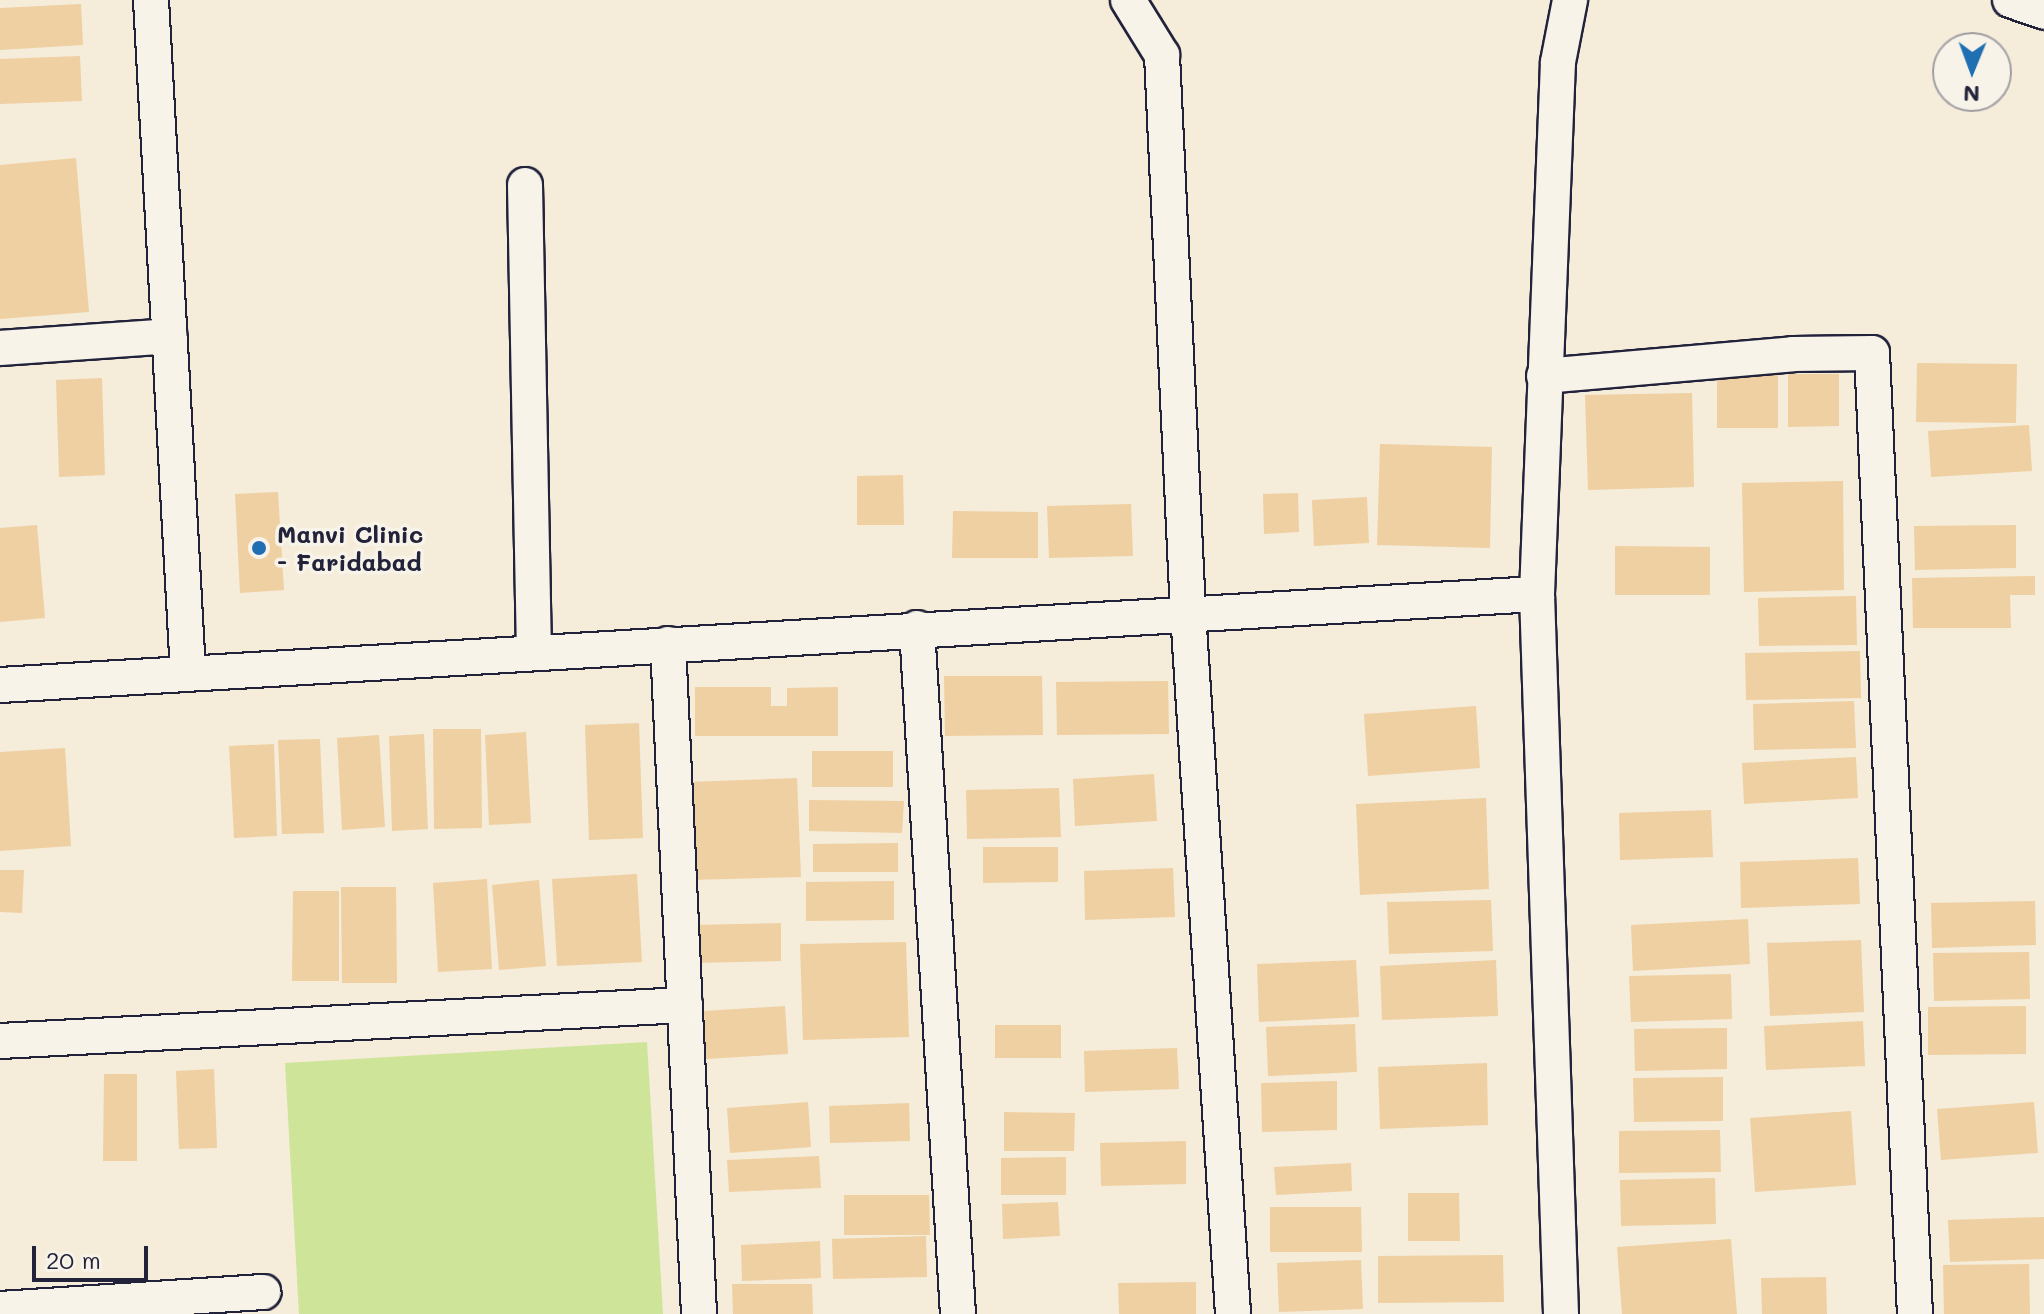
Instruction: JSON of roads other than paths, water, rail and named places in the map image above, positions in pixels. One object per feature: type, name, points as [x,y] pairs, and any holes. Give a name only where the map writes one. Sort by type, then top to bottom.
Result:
[{"type":"street","points":[[151,0],[188,673]]},
{"type":"street","points":[[1128,0],[1162,55],[1188,612],[1233,1314]]},
{"type":"street","points":[[1561,1314],[1537,594],[1558,62],[1570,0]]},
{"type":"street","points":[[2010,0],[2044,12]]},
{"type":"street","points":[[525,185],[534,652]]},
{"type":"street","points":[[0,348],[170,336]]},
{"type":"street","points":[[1544,376],[1793,354],[1872,353],[1915,1314]]},
{"type":"street","points":[[0,685],[917,628],[1537,594]]},
{"type":"street","points":[[917,628],[958,1314]]},
{"type":"street","points":[[668,644],[699,1314]]},
{"type":"street","points":[[0,1041],[685,1005]]},
{"type":"street","points":[[0,1309],[263,1292]]},
{"type":"place","name":"Manvi Clinic - Faridabad","points":[[259,548]]}]
